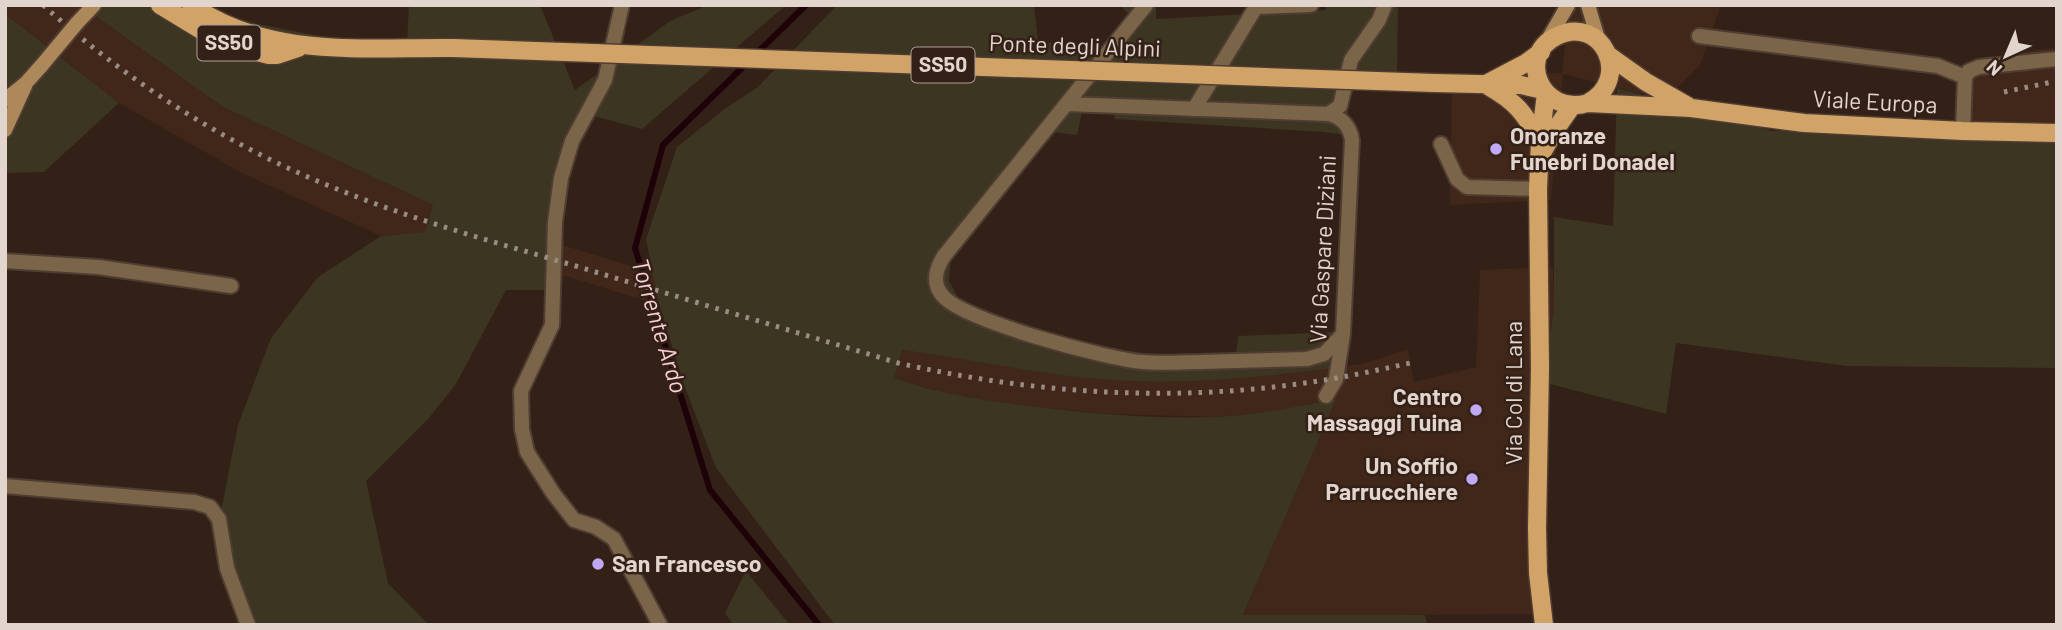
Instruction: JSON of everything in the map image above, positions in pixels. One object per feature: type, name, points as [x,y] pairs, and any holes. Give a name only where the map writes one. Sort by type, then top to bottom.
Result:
[{"type":"main road","name":"SS50","points":[[160,5],[216,39],[242,48],[277,55],[305,46]]},
{"type":"main road","points":[[191,5],[225,25],[247,34],[265,40],[305,46]]},
{"type":"main road","name":"Viale Europa","points":[[1543,48],[1558,35],[1572,32],[1587,34],[1646,82],[1691,108]]},
{"type":"main road","name":"Ponte degli Alpini","points":[[305,46],[453,48],[1521,85],[1545,91]]},
{"type":"main road","points":[[1485,85],[1526,63],[1543,48]]},
{"type":"main road","points":[[1543,48],[1537,71],[1545,91]]},
{"type":"main road","points":[[1580,104],[1600,95],[1608,83],[1611,69],[1604,49]]},
{"type":"main road","name":"Ponte degli Alpini","points":[[1485,85],[1510,99],[1527,116],[1540,142]]},
{"type":"main road","name":"Viale Europa","points":[[1545,91],[1556,101],[1580,104],[1691,108],[1804,123],[2057,133]]},
{"type":"main road","name":"Via Col di Lana","points":[[1544,625],[1538,573],[1537,528],[1540,368],[1538,160],[1545,91]]},
{"type":"main road","name":"Via Col di Lana","points":[[1538,160],[1555,130],[1580,104]]},
{"type":"street","points":[[622,5],[605,80],[572,141],[561,178],[555,222],[552,325],[522,391],[522,429],[527,452],[553,493],[574,520],[596,527],[614,540],[660,625]]},
{"type":"street","points":[[1146,5],[938,265],[935,275],[937,287],[951,305],[964,312],[1085,352],[1142,362],[1307,359],[1324,354],[1343,334]]},
{"type":"street","points":[[1194,109],[1256,7],[1311,5]]},
{"type":"street","points":[[1068,102],[1328,114],[1340,106],[1351,60],[1379,20],[1385,5]]},
{"type":"street","points":[[1543,48],[1569,5]]},
{"type":"street","points":[[1588,5],[1604,49]]},
{"type":"street","points":[[5,100],[26,83],[90,9]]},
{"type":"street","points":[[1699,36],[1938,66],[1965,78]]},
{"type":"street","points":[[1963,131],[1965,78],[1973,68],[2057,59]]},
{"type":"street","points":[[5,130],[26,83]]},
{"type":"street","name":"Via Gaspare Diziani","points":[[1326,396],[1336,379],[1343,334],[1352,140],[1345,124],[1328,114]]},
{"type":"street","points":[[1441,144],[1457,179],[1467,187],[1538,189]]},
{"type":"street","points":[[5,261],[98,267],[231,286]]},
{"type":"street","points":[[5,486],[194,502],[209,507],[219,519],[227,568],[248,625]]},
{"type":"shaded area","points":[[5,5],[80,5],[223,107],[433,205],[902,350],[1066,375],[1163,381],[1277,375],[1362,364],[1408,349],[1414,382],[1476,367],[1480,270],[1553,267],[1554,311],[1546,383],[1547,614],[1243,616],[1335,399],[1278,411],[1216,417],[1111,414],[1005,404],[947,393],[893,378],[425,232],[381,236],[242,173],[119,103],[6,15]]},
{"type":"shaded area","points":[[80,5],[202,5],[214,15],[329,38],[407,41],[409,5],[540,5],[575,90],[670,21],[708,5],[786,5],[642,129],[583,113],[561,164],[550,290],[506,290],[456,384],[429,418],[366,481],[388,583],[429,625],[248,625],[220,516],[238,425],[271,338],[318,277],[381,236],[425,232],[433,205],[223,107]]},
{"type":"shaded area","points":[[837,5],[1034,5],[1038,41],[1105,50],[1132,17],[1120,5],[1156,5],[1156,19],[1326,10],[1326,5],[1398,5],[1397,76],[1349,74],[1347,135],[1114,119],[1117,106],[1085,100],[1077,135],[1034,130],[953,233],[949,281],[959,299],[973,307],[1073,342],[1146,356],[1236,355],[1238,336],[1336,332],[1334,368],[1225,379],[1142,381],[1061,375],[902,350],[894,378],[929,389],[984,400],[1149,417],[1230,416],[1336,399],[1243,615],[1425,615],[1427,625],[835,625],[716,468],[684,385],[659,304],[646,239],[677,147],[723,110],[758,87]]},
{"type":"shaded area","points":[[1571,5],[1721,5],[1700,65],[1665,100],[1563,74],[1551,200],[1450,205],[1452,75],[1562,73]]},
{"type":"shaded area","points":[[5,14],[119,103],[44,172],[5,173]]},
{"type":"shaded area","points":[[2057,47],[2057,124],[1969,125],[1971,60]]},
{"type":"shaded area","points":[[1617,88],[1772,131],[2057,124],[2057,368],[1847,366],[1676,343],[1666,414],[1546,383],[1554,311],[1554,217],[1613,226]]},
{"type":"shaded area","points":[[746,571],[790,625],[733,625],[725,613]]},
{"type":"waterway","name":"Torrente Ardo","points":[[756,54],[806,5]]},
{"type":"waterway","name":"Torrente Ardo","points":[[748,62],[663,145],[635,248],[710,490],[819,625]]},
{"type":"railway","points":[[43,5],[110,61],[182,110],[258,154],[337,189],[457,231],[898,363],[995,381],[1142,393],[1192,393],[1290,385],[1410,363]]},
{"type":"railway","points":[[2004,92],[2057,81]]},
{"type":"place","name":"Onoranze Funebri Donadel","points":[[1496,149]]},
{"type":"place","name":"Centro Massaggi Tuina","points":[[1476,410]]},
{"type":"place","name":"Un Soffio Parrucchiere","points":[[1472,479]]},
{"type":"place","name":"San Francesco","points":[[598,564]]}]
